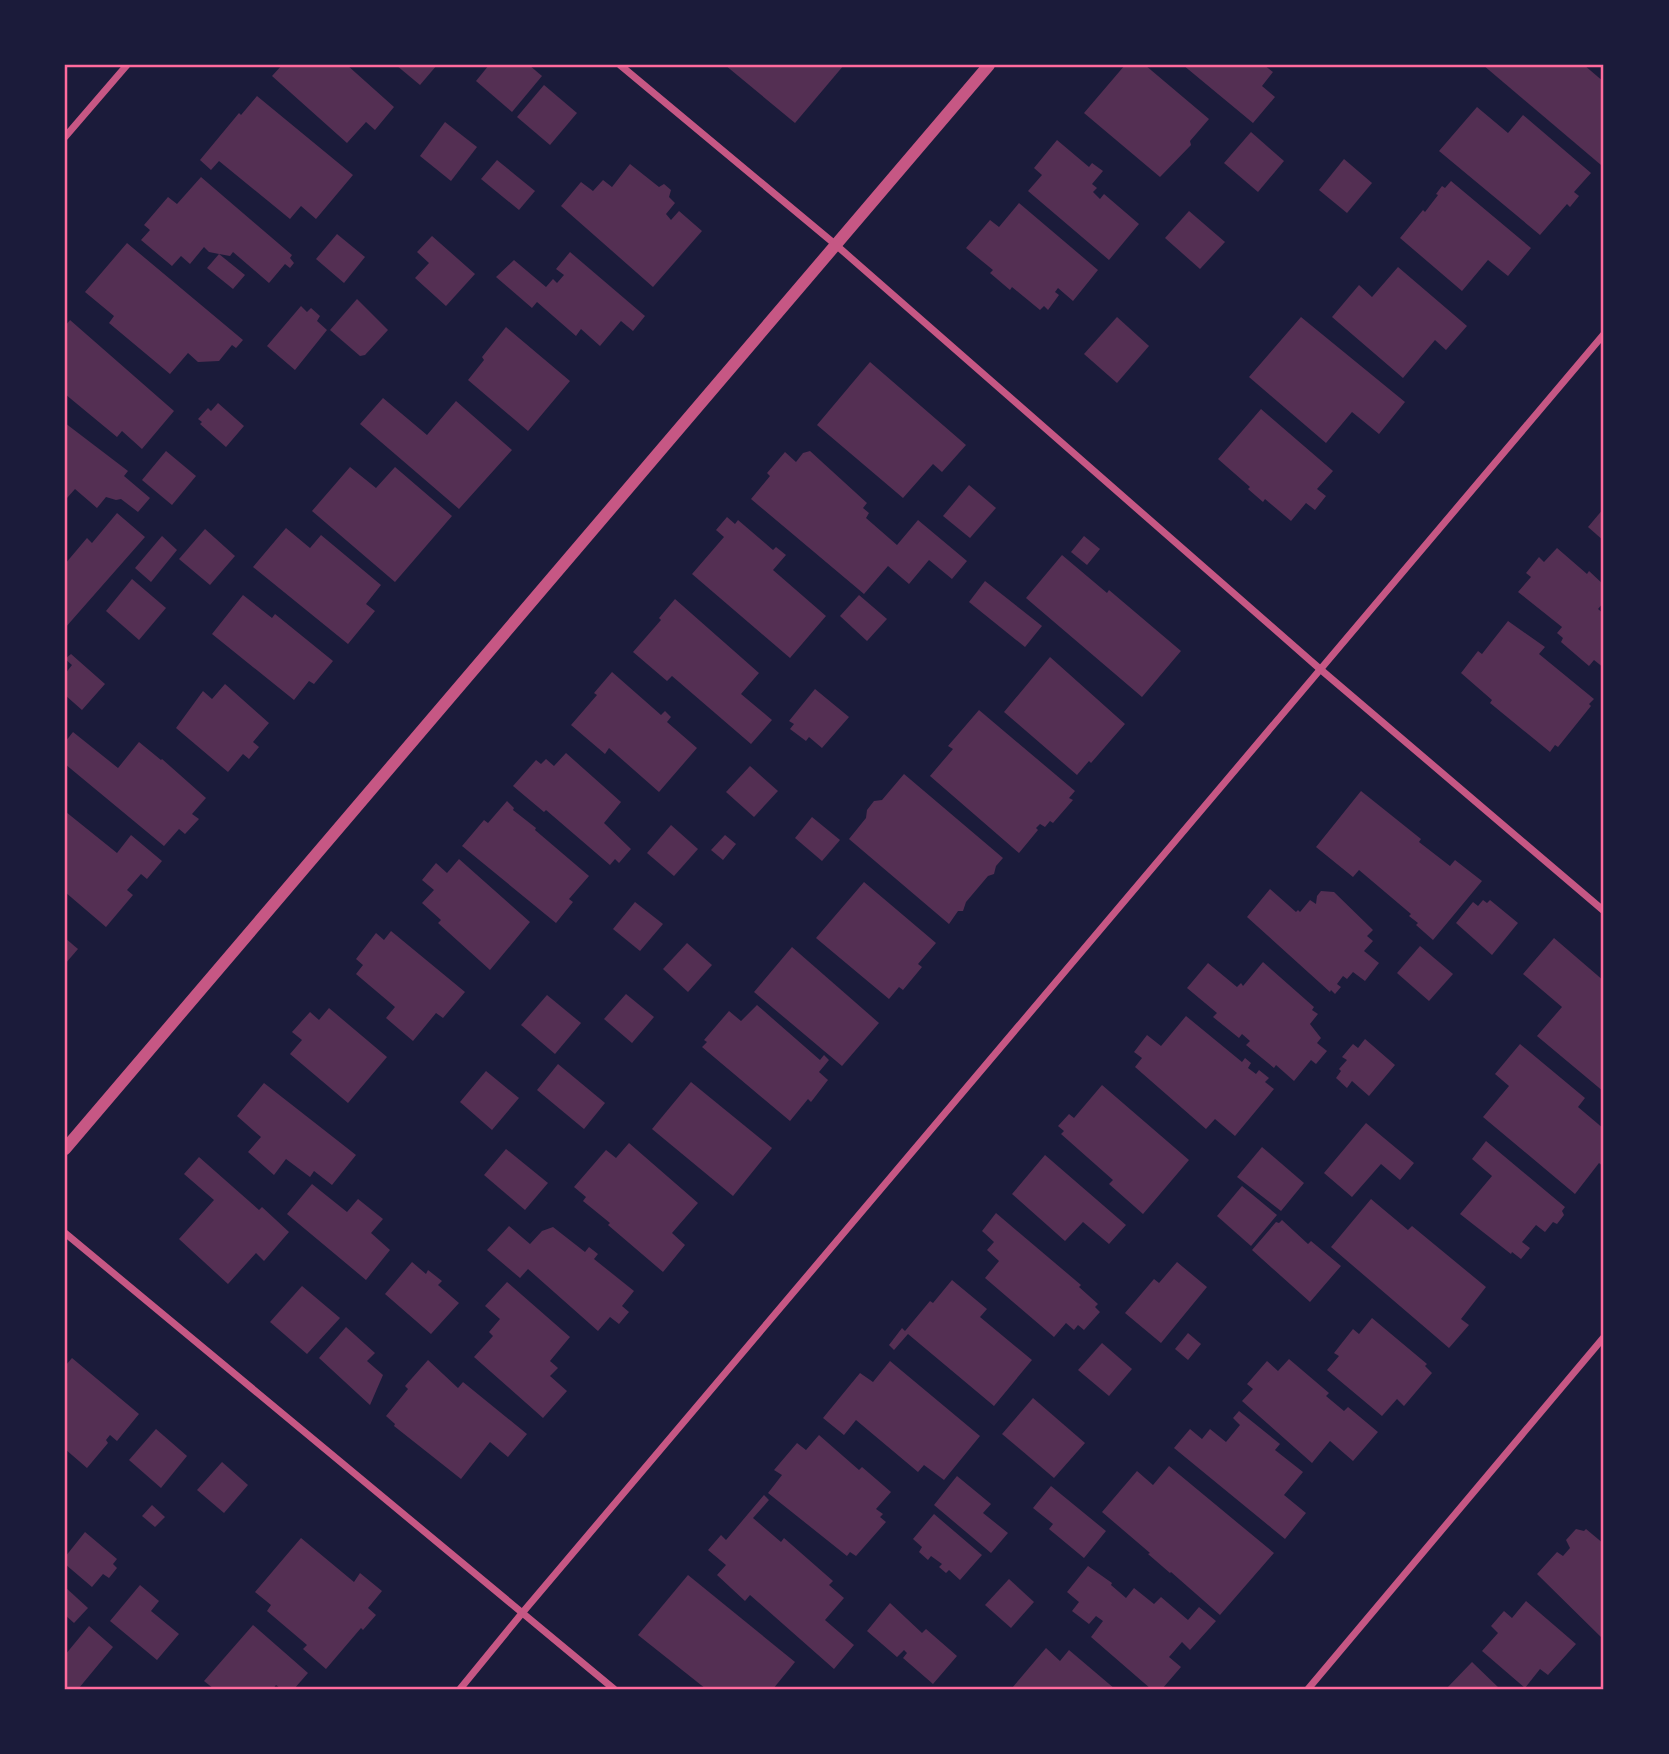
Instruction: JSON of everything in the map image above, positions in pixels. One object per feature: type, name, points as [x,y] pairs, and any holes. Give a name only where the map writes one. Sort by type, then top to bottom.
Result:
[{"type":"street","points":[[65,137],[127,65]]},
{"type":"street","points":[[620,65],[836,245],[1320,668],[1604,911]]},
{"type":"street","points":[[65,1150],[989,65]]},
{"type":"street","points":[[460,1689],[1604,334]]},
{"type":"street","points":[[65,1233],[614,1689]]},
{"type":"street","points":[[1308,1689],[1604,1337]]},
{"type":"building","points":[[282,65],[347,65],[394,107],[375,130],[366,122],[347,143],[272,76]]},
{"type":"building","points":[[396,65],[437,65],[420,85]]},
{"type":"building","points":[[489,65],[529,65],[542,76],[512,112],[476,81]]},
{"type":"building","points":[[725,65],[844,65],[795,123]]},
{"type":"building","points":[[1125,65],[1145,65],[1209,119],[1190,141],[1191,145],[1160,177],[1084,113]]},
{"type":"building","points":[[1183,65],[1264,65],[1273,72],[1262,86],[1275,97],[1253,123]]},
{"type":"building","points":[[1483,65],[1584,65],[1604,82],[1604,161],[1601,165]]},
{"type":"building","points":[[544,85],[577,113],[550,145],[517,117]]},
{"type":"building","points":[[257,96],[353,175],[316,219],[301,206],[290,219],[219,161],[211,170],[200,160],[239,113],[241,115]]},
{"type":"building","points":[[1477,107],[1508,133],[1523,115],[1591,173],[1574,192],[1579,196],[1570,207],[1567,204],[1540,235],[1439,151]]},
{"type":"building","points":[[445,122],[477,147],[451,181],[420,156]]},
{"type":"building","points":[[1251,132],[1284,161],[1258,192],[1224,163]]},
{"type":"building","points":[[1057,140],[1089,167],[1092,163],[1103,171],[1092,184],[1097,188],[1093,192],[1100,199],[1104,194],[1139,224],[1109,260],[1028,191],[1042,175],[1034,168]]},
{"type":"building","points":[[1344,159],[1372,183],[1347,213],[1319,190]]},
{"type":"building","points":[[497,160],[535,191],[519,210],[481,179]]},
{"type":"building","points":[[630,164],[659,187],[664,184],[671,190],[669,197],[675,203],[666,214],[671,220],[679,211],[702,231],[653,287],[561,206],[581,182],[593,191],[603,180],[612,187]]},
{"type":"building","points":[[201,177],[292,255],[290,258],[294,263],[290,268],[285,264],[269,283],[233,252],[230,256],[209,252],[204,247],[190,264],[181,256],[172,266],[141,240],[150,230],[144,225],[168,197],[177,204]]},
{"type":"building","points":[[1451,181],[1531,248],[1508,276],[1488,260],[1462,291],[1400,238],[1423,210],[1425,212],[1442,186],[1445,188]]},
{"type":"building","points":[[1019,203],[1098,270],[1073,301],[1058,288],[1055,292],[1059,295],[1048,310],[1044,306],[1040,310],[1012,287],[1010,290],[990,273],[993,270],[966,248],[990,220],[999,227]]},
{"type":"building","points":[[1189,211],[1225,242],[1200,269],[1165,238]]},
{"type":"building","points":[[337,234],[365,257],[344,283],[316,259]]},
{"type":"building","points":[[432,236],[475,274],[446,306],[415,278],[429,263],[417,252]]},
{"type":"building","points":[[127,243],[243,340],[236,348],[232,345],[219,361],[198,362],[188,353],[170,374],[109,323],[114,316],[85,292]]},
{"type":"building","points":[[570,252],[645,316],[633,331],[621,321],[600,346],[581,329],[576,336],[537,302],[532,308],[496,277],[514,260],[546,287],[553,279],[557,283],[564,275],[556,269]]},
{"type":"building","points":[[219,254],[245,275],[233,289],[207,268]]},
{"type":"building","points":[[1398,267],[1467,326],[1446,350],[1435,340],[1403,378],[1332,317],[1359,285],[1372,297]]},
{"type":"building","points":[[357,299],[388,330],[365,355],[360,356],[330,330]]},
{"type":"building","points":[[301,306],[307,312],[311,308],[320,316],[317,321],[327,330],[295,370],[267,346]]},
{"type":"building","points":[[1117,317],[1149,346],[1117,383],[1084,354]]},
{"type":"building","points":[[1301,317],[1405,402],[1379,434],[1352,412],[1326,443],[1249,377]]},
{"type":"building","points":[[70,320],[174,411],[142,449],[122,431],[117,437],[65,394],[65,326]]},
{"type":"building","points":[[506,327],[570,381],[528,431],[468,380]]},
{"type":"building","points":[[870,362],[966,445],[942,472],[933,464],[903,498],[817,425]]},
{"type":"building","points":[[383,398],[427,435],[456,401],[512,450],[459,509],[360,424]]},
{"type":"building","points":[[218,403],[244,426],[226,447],[200,424],[202,422],[198,419],[208,408],[211,411]]},
{"type":"building","points":[[1261,409],[1333,471],[1317,489],[1326,496],[1315,510],[1306,503],[1291,521],[1265,499],[1263,502],[1218,459]]},
{"type":"building","points":[[65,423],[128,471],[124,476],[150,498],[138,512],[121,499],[106,497],[97,508],[75,489],[67,498],[65,496]]},
{"type":"building","points":[[166,451],[196,476],[172,505],[142,480]]},
{"type":"building","points":[[810,451],[867,503],[863,508],[869,513],[866,518],[897,545],[918,520],[967,561],[952,579],[929,560],[909,584],[888,566],[864,594],[751,499],[770,476],[767,473],[785,452],[796,462],[803,453]]},
{"type":"building","points":[[350,467],[376,488],[395,467],[452,516],[395,582],[312,511]]},
{"type":"building","points":[[969,485],[996,508],[970,538],[943,516]]},
{"type":"building","points":[[1604,508],[1604,541],[1588,527]]},
{"type":"building","points":[[117,513],[145,537],[65,628],[65,564],[87,538],[92,543]]},
{"type":"building","points":[[727,517],[735,524],[738,520],[773,550],[776,547],[786,555],[773,570],[826,616],[790,658],[692,574],[724,537],[716,530]]},
{"type":"building","points":[[286,528],[310,548],[321,535],[381,585],[366,604],[375,611],[348,644],[253,567]]},
{"type":"building","points":[[205,529],[235,556],[210,585],[179,559]]},
{"type":"building","points":[[162,536],[177,550],[151,582],[135,568]]},
{"type":"building","points":[[1084,536],[1100,549],[1087,565],[1071,552]]},
{"type":"building","points":[[1557,548],[1604,585],[1604,602],[1598,609],[1604,614],[1604,668],[1594,660],[1589,666],[1561,642],[1563,638],[1557,633],[1562,627],[1518,592],[1531,577],[1526,573],[1539,557],[1544,562]]},
{"type":"building","points":[[1062,555],[1107,593],[1109,590],[1181,651],[1142,697],[1026,598]]},
{"type":"building","points":[[132,579],[166,608],[139,640],[106,611]]},
{"type":"building","points":[[985,581],[1042,626],[1025,647],[969,602]]},
{"type":"building","points":[[243,595],[272,618],[275,614],[333,661],[314,684],[309,681],[294,700],[212,634]]},
{"type":"building","points":[[859,595],[887,619],[867,641],[840,616]]},
{"type":"building","points":[[675,599],[759,673],[741,694],[772,720],[751,744],[672,676],[667,681],[633,652]]},
{"type":"building","points":[[1508,621],[1545,647],[1539,654],[1594,699],[1558,747],[1555,745],[1550,752],[1490,703],[1492,700],[1461,673],[1478,651],[1482,654]]},
{"type":"building","points":[[71,654],[105,684],[82,710],[65,695],[65,674],[72,665],[65,659]]},
{"type":"building","points":[[1050,657],[1125,724],[1077,775],[1004,712]]},
{"type":"building","points":[[612,672],[661,715],[665,711],[671,717],[667,722],[697,748],[659,792],[609,748],[605,754],[571,725],[597,695],[594,693]]},
{"type":"building","points":[[225,684],[269,723],[253,742],[259,747],[249,759],[243,754],[228,772],[176,728],[203,691],[212,699]]},
{"type":"building","points":[[815,689],[849,717],[822,748],[809,737],[806,741],[790,729],[794,724],[789,721]]},
{"type":"building","points":[[979,710],[1075,791],[1069,798],[1073,800],[1053,823],[1050,821],[1045,827],[1040,824],[1019,853],[930,776],[953,749],[948,746]]},
{"type":"building","points":[[73,732],[118,768],[139,742],[206,798],[192,814],[199,819],[185,834],[179,829],[164,846],[65,764],[65,742]]},
{"type":"building","points":[[566,753],[621,802],[604,823],[631,849],[619,863],[615,859],[610,865],[546,810],[544,812],[513,786],[536,760],[541,764],[546,759],[554,766]]},
{"type":"building","points":[[750,766],[778,791],[754,817],[726,792]]},
{"type":"building","points":[[904,774],[1003,858],[996,866],[994,874],[988,876],[966,902],[963,911],[958,911],[949,924],[849,839],[866,818],[867,810],[874,801],[882,800]]},
{"type":"building","points":[[1361,791],[1450,866],[1455,860],[1482,881],[1433,940],[1416,925],[1418,923],[1409,916],[1411,914],[1359,870],[1353,877],[1316,847]]},
{"type":"building","points":[[507,801],[513,810],[589,876],[569,899],[573,902],[556,923],[462,846],[484,820],[488,823]]},
{"type":"building","points":[[66,812],[117,853],[131,835],[162,861],[147,879],[141,874],[127,890],[133,895],[106,927],[65,892]]},
{"type":"building","points":[[812,817],[840,840],[822,861],[795,838]]},
{"type":"building","points":[[671,825],[698,849],[674,876],[647,853]]},
{"type":"building","points":[[725,835],[736,844],[723,860],[711,850]]},
{"type":"building","points":[[459,859],[530,922],[490,970],[438,923],[441,920],[422,903],[434,890],[422,880],[436,863],[447,873]]},
{"type":"building","points":[[864,882],[936,943],[918,964],[922,967],[903,990],[899,987],[889,999],[816,938]]},
{"type":"building","points":[[1270,889],[1296,912],[1300,912],[1310,900],[1316,904],[1321,891],[1334,892],[1373,930],[1367,936],[1373,941],[1364,951],[1379,963],[1365,981],[1353,972],[1347,979],[1343,976],[1337,984],[1341,987],[1335,994],[1331,990],[1330,992],[1247,917]]},
{"type":"building","points":[[1483,900],[1487,903],[1490,900],[1518,923],[1492,955],[1456,923],[1473,902],[1478,906]]},
{"type":"building","points":[[635,902],[663,924],[640,951],[613,929]]},
{"type":"building","points":[[391,931],[465,992],[443,1018],[436,1013],[413,1041],[386,1018],[395,1007],[356,974],[363,965],[356,959],[376,933],[384,940]]},
{"type":"building","points":[[65,938],[78,949],[65,964]]},
{"type":"building","points":[[1554,938],[1604,981],[1604,1092],[1537,1036],[1562,1007],[1523,974]]},
{"type":"building","points":[[687,943],[712,965],[688,992],[663,969]]},
{"type":"building","points":[[1420,946],[1453,974],[1429,1001],[1397,973]]},
{"type":"building","points":[[792,947],[879,1023],[842,1066],[754,992]]},
{"type":"building","points":[[1263,962],[1314,1007],[1312,1010],[1318,1014],[1310,1024],[1321,1038],[1317,1043],[1327,1051],[1316,1064],[1311,1060],[1294,1081],[1246,1045],[1250,1041],[1242,1034],[1239,1038],[1213,1017],[1217,1013],[1187,988],[1208,963],[1237,987],[1241,983],[1243,986]]},
{"type":"building","points":[[626,994],[654,1017],[632,1043],[604,1019]]},
{"type":"building","points":[[547,995],[581,1023],[555,1054],[521,1025]]},
{"type":"building","points":[[757,1005],[820,1060],[824,1055],[829,1060],[819,1072],[828,1080],[811,1102],[808,1099],[790,1121],[702,1047],[707,1042],[704,1040],[729,1011],[741,1021]]},
{"type":"building","points":[[329,1008],[387,1057],[348,1103],[290,1054],[302,1040],[292,1032],[310,1012],[319,1020]]},
{"type":"building","points":[[1186,1016],[1242,1062],[1245,1058],[1251,1063],[1248,1068],[1256,1074],[1259,1070],[1269,1078],[1265,1082],[1274,1089],[1235,1136],[1215,1119],[1206,1129],[1135,1067],[1142,1058],[1134,1052],[1147,1035],[1161,1046]]},
{"type":"building","points":[[1365,1039],[1395,1065],[1369,1096],[1352,1081],[1347,1088],[1336,1078],[1341,1071],[1339,1069],[1347,1060],[1342,1057],[1353,1044],[1358,1048]]},
{"type":"building","points":[[1520,1044],[1585,1098],[1578,1107],[1604,1129],[1604,1167],[1599,1163],[1575,1194],[1483,1117],[1509,1086],[1495,1074]]},
{"type":"building","points":[[558,1064],[605,1103],[584,1129],[537,1090]]},
{"type":"building","points":[[486,1071],[519,1098],[492,1130],[460,1102]]},
{"type":"building","points":[[691,1082],[772,1148],[733,1196],[652,1129]]},
{"type":"building","points":[[264,1083],[356,1155],[332,1185],[314,1171],[310,1177],[286,1159],[274,1175],[248,1152],[261,1137],[237,1116]]},
{"type":"building","points":[[1102,1085],[1189,1160],[1143,1214],[1109,1184],[1113,1180],[1061,1134],[1064,1131],[1058,1126],[1069,1114],[1074,1118]]},
{"type":"building","points":[[1366,1123],[1414,1163],[1400,1180],[1381,1164],[1352,1197],[1324,1173]]},
{"type":"building","points":[[1486,1141],[1565,1207],[1562,1211],[1564,1215],[1557,1224],[1553,1222],[1545,1232],[1536,1225],[1522,1242],[1530,1248],[1521,1259],[1460,1214],[1492,1176],[1472,1159]]},
{"type":"building","points":[[629,1143],[698,1203],[672,1233],[685,1245],[663,1272],[608,1225],[610,1223],[583,1201],[586,1197],[574,1187],[606,1150],[616,1158]]},
{"type":"building","points":[[1262,1147],[1304,1183],[1281,1211],[1237,1177]]},
{"type":"building","points":[[506,1149],[548,1183],[525,1210],[484,1175]]},
{"type":"building","points":[[1045,1155],[1126,1225],[1109,1244],[1083,1222],[1065,1241],[1012,1194]]},
{"type":"building","points":[[199,1157],[259,1210],[262,1207],[289,1232],[264,1261],[256,1253],[228,1284],[179,1239],[214,1200],[184,1174]]},
{"type":"building","points":[[312,1184],[347,1212],[358,1199],[383,1219],[371,1233],[390,1250],[366,1280],[287,1214]]},
{"type":"building","points":[[1242,1186],[1277,1215],[1251,1246],[1217,1216]]},
{"type":"building","points":[[1371,1199],[1408,1230],[1412,1226],[1486,1287],[1461,1319],[1469,1325],[1449,1348],[1331,1247]]},
{"type":"building","points":[[996,1213],[1081,1285],[1079,1287],[1098,1304],[1095,1307],[1100,1312],[1084,1330],[1078,1325],[1074,1330],[1066,1323],[1054,1337],[985,1278],[999,1261],[987,1250],[994,1242],[982,1231]]},
{"type":"building","points":[[1282,1220],[1308,1244],[1311,1241],[1341,1266],[1310,1302],[1252,1250],[1276,1222]]},
{"type":"building","points":[[509,1226],[530,1244],[542,1231],[553,1227],[585,1252],[589,1247],[598,1254],[594,1259],[634,1291],[622,1306],[629,1312],[619,1324],[610,1317],[598,1331],[528,1269],[520,1278],[487,1250]]},
{"type":"building","points":[[412,1262],[426,1274],[428,1270],[442,1281],[438,1285],[459,1303],[431,1334],[385,1294]]},
{"type":"building","points":[[1177,1262],[1207,1287],[1161,1343],[1125,1313],[1154,1279],[1159,1283]]},
{"type":"building","points":[[952,1280],[987,1309],[980,1317],[1032,1360],[994,1406],[908,1334],[894,1350],[889,1345],[902,1328],[905,1331]]},
{"type":"building","points":[[507,1282],[570,1337],[550,1361],[558,1368],[550,1376],[567,1391],[543,1418],[474,1357],[493,1336],[489,1332],[500,1319],[485,1306]]},
{"type":"building","points":[[302,1286],[340,1318],[307,1354],[270,1322]]},
{"type":"building","points":[[1372,1318],[1427,1364],[1425,1366],[1432,1373],[1404,1406],[1397,1399],[1382,1416],[1327,1370],[1339,1356],[1334,1353],[1353,1329],[1359,1334]]},
{"type":"building","points":[[346,1327],[375,1353],[367,1361],[383,1375],[370,1405],[319,1358]]},
{"type":"building","points":[[1188,1333],[1201,1344],[1188,1360],[1175,1349]]},
{"type":"building","points":[[1102,1343],[1132,1369],[1109,1396],[1078,1370]]},
{"type":"building","points":[[72,1358],[139,1414],[117,1441],[110,1435],[106,1440],[108,1443],[87,1468],[65,1449],[65,1366]]},
{"type":"building","points":[[1289,1359],[1329,1393],[1326,1396],[1344,1411],[1348,1407],[1378,1432],[1353,1461],[1330,1441],[1312,1463],[1242,1401],[1253,1389],[1247,1384],[1267,1361],[1278,1371]]},
{"type":"building","points":[[428,1360],[458,1388],[463,1382],[527,1434],[508,1457],[490,1442],[461,1479],[394,1426],[386,1416],[408,1389],[405,1386]]},
{"type":"building","points":[[890,1361],[980,1436],[944,1480],[924,1465],[918,1472],[856,1420],[844,1435],[823,1418],[860,1373],[873,1382]]},
{"type":"building","points":[[1033,1398],[1085,1443],[1054,1478],[1002,1434]]},
{"type":"building","points":[[1239,1411],[1280,1444],[1275,1450],[1303,1472],[1284,1495],[1306,1513],[1285,1539],[1174,1448],[1190,1429],[1202,1439],[1210,1429],[1226,1442],[1240,1425],[1233,1418]]},
{"type":"building","points":[[156,1429],[187,1456],[161,1488],[129,1460]]},
{"type":"building","points":[[819,1435],[859,1470],[862,1467],[891,1492],[876,1509],[883,1514],[880,1517],[886,1522],[856,1556],[850,1552],[847,1556],[768,1493],[782,1475],[774,1470],[797,1443],[806,1450]]},
{"type":"building","points":[[222,1462],[248,1485],[224,1513],[197,1490]]},
{"type":"building","points":[[1169,1466],[1274,1553],[1220,1615],[1102,1512],[1137,1471],[1153,1485]]},
{"type":"building","points":[[957,1476],[991,1504],[983,1513],[1008,1533],[991,1553],[934,1505]]},
{"type":"building","points":[[1051,1486],[1106,1531],[1084,1558],[1049,1529],[1053,1524],[1033,1508]]},
{"type":"building","points":[[764,1495],[769,1500],[753,1518],[781,1542],[784,1538],[833,1581],[829,1585],[844,1598],[825,1620],[854,1645],[834,1669],[750,1595],[745,1601],[717,1575],[726,1565],[708,1550],[721,1535],[726,1540]]},
{"type":"building","points":[[152,1505],[165,1517],[155,1527],[142,1516]]},
{"type":"building","points":[[934,1514],[982,1555],[960,1580],[949,1570],[946,1573],[939,1567],[942,1564],[931,1556],[928,1560],[919,1552],[922,1547],[913,1539]]},
{"type":"building","points":[[1576,1529],[1586,1529],[1604,1544],[1604,1640],[1537,1574],[1557,1552],[1563,1556],[1570,1548],[1566,1540]]},
{"type":"building","points":[[85,1532],[117,1559],[113,1564],[117,1568],[109,1578],[103,1574],[92,1587],[65,1564],[65,1557]]},
{"type":"building","points":[[301,1538],[354,1582],[360,1573],[382,1591],[368,1608],[376,1615],[363,1630],[361,1628],[326,1669],[303,1649],[307,1645],[267,1611],[271,1605],[255,1592]]},
{"type":"building","points":[[1088,1566],[1112,1583],[1126,1598],[1134,1588],[1154,1604],[1161,1597],[1188,1620],[1199,1607],[1216,1621],[1190,1650],[1182,1642],[1169,1657],[1181,1667],[1162,1689],[1151,1689],[1091,1637],[1103,1621],[1096,1616],[1089,1624],[1072,1611],[1079,1602],[1067,1592]]},
{"type":"building","points":[[688,1575],[795,1662],[773,1689],[706,1689],[638,1635]]},
{"type":"building","points":[[1009,1579],[1034,1602],[1011,1628],[985,1605]]},
{"type":"building","points":[[140,1585],[159,1601],[151,1611],[179,1634],[157,1660],[110,1621]]},
{"type":"building","points":[[65,1587],[88,1608],[74,1623],[65,1615]]},
{"type":"building","points":[[1526,1601],[1576,1644],[1548,1675],[1540,1669],[1525,1688],[1482,1651],[1498,1633],[1491,1626],[1504,1611],[1512,1618]]},
{"type":"building","points":[[890,1603],[922,1633],[926,1629],[957,1656],[933,1684],[903,1658],[907,1653],[904,1650],[897,1657],[867,1631]]},
{"type":"building","points":[[253,1625],[308,1673],[294,1689],[281,1689],[276,1685],[273,1689],[214,1689],[204,1681]]},
{"type":"building","points":[[89,1626],[113,1647],[80,1689],[65,1689],[65,1655]]},
{"type":"building","points":[[1046,1648],[1060,1661],[1069,1650],[1115,1689],[1012,1688]]},
{"type":"building","points":[[1472,1662],[1500,1689],[1446,1689]]}]
